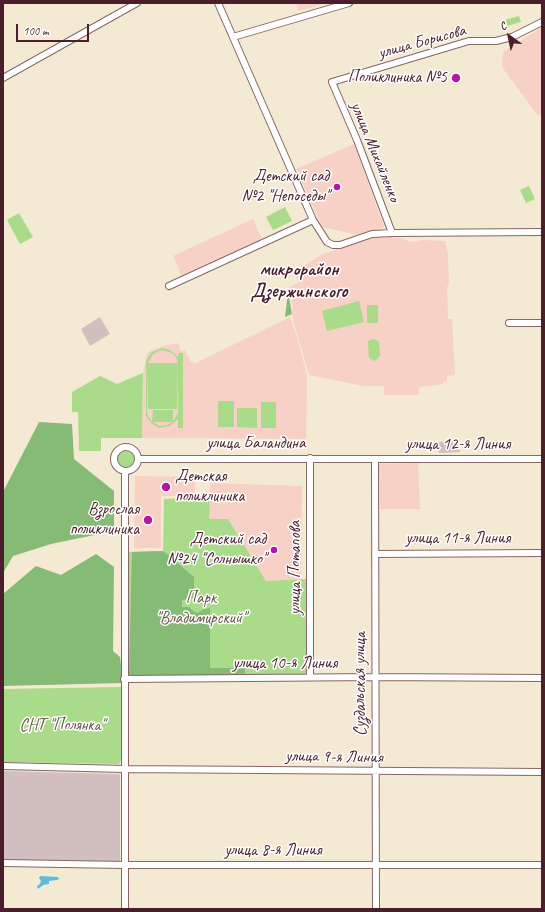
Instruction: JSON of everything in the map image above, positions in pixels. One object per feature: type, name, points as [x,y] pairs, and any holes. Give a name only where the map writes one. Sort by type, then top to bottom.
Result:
[{"type":"street","points":[[3,78],[137,3]]},
{"type":"street","points":[[218,3],[313,220],[327,242],[333,245],[340,245],[372,234],[392,233],[542,232]]},
{"type":"street","points":[[233,37],[349,3]]},
{"type":"street","name":"улица Борисова","points":[[332,82],[469,41],[496,41],[512,37],[542,22]]},
{"type":"street","name":"улица Михайленко","points":[[332,82],[357,140],[392,233]]},
{"type":"street","points":[[169,286],[313,220]]},
{"type":"street","points":[[509,323],[542,323]]},
{"type":"street","points":[[128,447],[135,451],[138,459],[133,469],[125,471],[121,470],[115,465],[114,457],[117,450],[128,447]]},
{"type":"street","name":"улица Потапова","points":[[310,458],[310,678]]},
{"type":"street","name":"улица Баландина","points":[[138,459],[374,459]]},
{"type":"street","name":"улица 12-я Линия","points":[[374,459],[542,459]]},
{"type":"street","name":"Суздальская улица","points":[[374,459],[376,909]]},
{"type":"street","points":[[125,471],[125,909]]},
{"type":"street","name":"улица 11-я Линия","points":[[375,554],[542,553]]},
{"type":"street","name":"улица 10-я Линия","points":[[124,679],[375,677],[542,678]]},
{"type":"street","name":"улица 9-я Линия","points":[[3,766],[125,769],[542,772]]},
{"type":"street","name":"улица 8-я Линия","points":[[3,863],[125,865],[542,866]]},
{"type":"shaded area","points":[[295,3],[326,3],[299,11]]},
{"type":"shaded area","points":[[542,27],[542,113],[538,116],[502,67],[503,52]]},
{"type":"shaded area","name":"Детский сад №2 \"Непоседы\"","points":[[354,144],[384,227],[358,235],[322,227],[296,169]]},
{"type":"shaded area","points":[[253,219],[263,241],[182,277],[173,256]]},
{"type":"shaded area","points":[[370,237],[398,238],[413,242],[422,240],[445,241],[448,254],[448,319],[452,319],[455,375],[447,376],[447,381],[443,382],[443,384],[419,387],[419,395],[384,395],[384,386],[363,386],[309,375],[292,316],[293,310],[289,288],[299,282],[293,272],[323,254]]},
{"type":"shaded area","points":[[100,317],[110,334],[90,346],[81,329]]},
{"type":"shaded area","points":[[290,317],[307,375],[306,439],[142,438],[143,373],[147,353],[164,346],[178,343],[181,351],[185,350],[191,362],[196,363]]},
{"type":"shaded area","points":[[459,441],[460,452],[439,453],[438,442]]},
{"type":"shaded area","points":[[418,463],[420,509],[380,509],[379,464]]},
{"type":"shaded area","points":[[135,476],[195,477],[195,496],[161,496],[161,548],[134,548]]},
{"type":"shaded area","name":"Детский сад №24 \"Солнышко\"","points":[[210,483],[302,486],[301,580],[266,581],[228,520],[209,519]]},
{"type":"shaded area","points":[[3,771],[120,774],[120,861],[3,861]]},
{"type":"green space","points":[[519,16],[521,22],[507,26],[505,20]]},
{"type":"green space","points":[[529,186],[535,199],[526,203],[520,190]]},
{"type":"green space","points":[[285,207],[292,221],[273,230],[266,217]]},
{"type":"green space","points":[[19,213],[33,237],[20,244],[7,220]]},
{"type":"green space","points":[[288,292],[292,314],[285,317]]},
{"type":"green space","points":[[359,301],[364,322],[327,331],[322,311]]},
{"type":"green space","points":[[367,305],[378,305],[378,323],[367,323]]},
{"type":"green space","points":[[373,339],[379,342],[380,355],[374,361],[369,358],[368,344],[368,341]]},
{"type":"green space","points":[[162,348],[170,350],[178,357],[179,353],[183,353],[183,428],[178,428],[178,419],[170,426],[159,428],[151,423],[146,416],[146,362],[152,352]],"holes":[[[162,350],[172,353],[176,357],[178,363],[148,363],[153,354]],[[148,363],[148,409],[177,409],[178,364],[178,413],[173,422],[173,410],[153,410],[152,422],[148,416],[147,411]],[[153,422],[173,422],[167,425],[159,426]]]},
{"type":"green space","points":[[143,373],[142,438],[101,438],[101,451],[79,451],[78,412],[72,412],[72,392],[100,376],[117,384]]},
{"type":"green space","points":[[218,401],[234,401],[234,427],[218,427]]},
{"type":"green space","points":[[261,402],[276,402],[276,428],[261,428]]},
{"type":"green space","points":[[237,408],[257,408],[257,428],[237,427]]},
{"type":"green space","points":[[39,422],[72,424],[74,459],[114,491],[114,531],[51,544],[13,556],[3,573],[3,492]]},
{"type":"green space","points":[[126,450],[132,453],[135,459],[132,465],[126,468],[120,465],[117,459],[120,453]]},
{"type":"green space","name":"Парк \"Владимирский\"","points":[[210,497],[209,519],[228,519],[266,581],[306,579],[306,676],[126,678],[127,552],[163,551],[164,499]]},
{"type":"green space","points":[[163,551],[194,577],[194,598],[182,600],[182,607],[189,607],[198,613],[204,609],[210,608],[210,668],[245,668],[245,675],[129,676],[132,552]]},
{"type":"green space","points":[[96,554],[114,567],[113,651],[120,657],[123,683],[3,686],[3,594],[36,566],[61,575]]},
{"type":"green space","name":"СНТ \"Полянка\"","points":[[122,687],[121,760],[119,764],[3,762],[3,689]]},
{"type":"water","points":[[40,876],[58,877],[59,879],[49,881],[49,884],[43,885],[38,889],[37,886],[41,881],[39,878]]},
{"type":"place","name":"Поликлиника №5","points":[[456,78]]},
{"type":"place","name":"Детский сад №2 \"Непоседы\"","points":[[337,187]]},
{"type":"place","name":"Детская поликлиника","points":[[166,487]]},
{"type":"place","name":"Взрослая поликлиника","points":[[148,520]]},
{"type":"place","name":"Детский сад №24 \"Солнышко\"","points":[[274,550]]},
{"type":"district","name":"микрорайон Дзержинского","points":[[299,281]]}]
